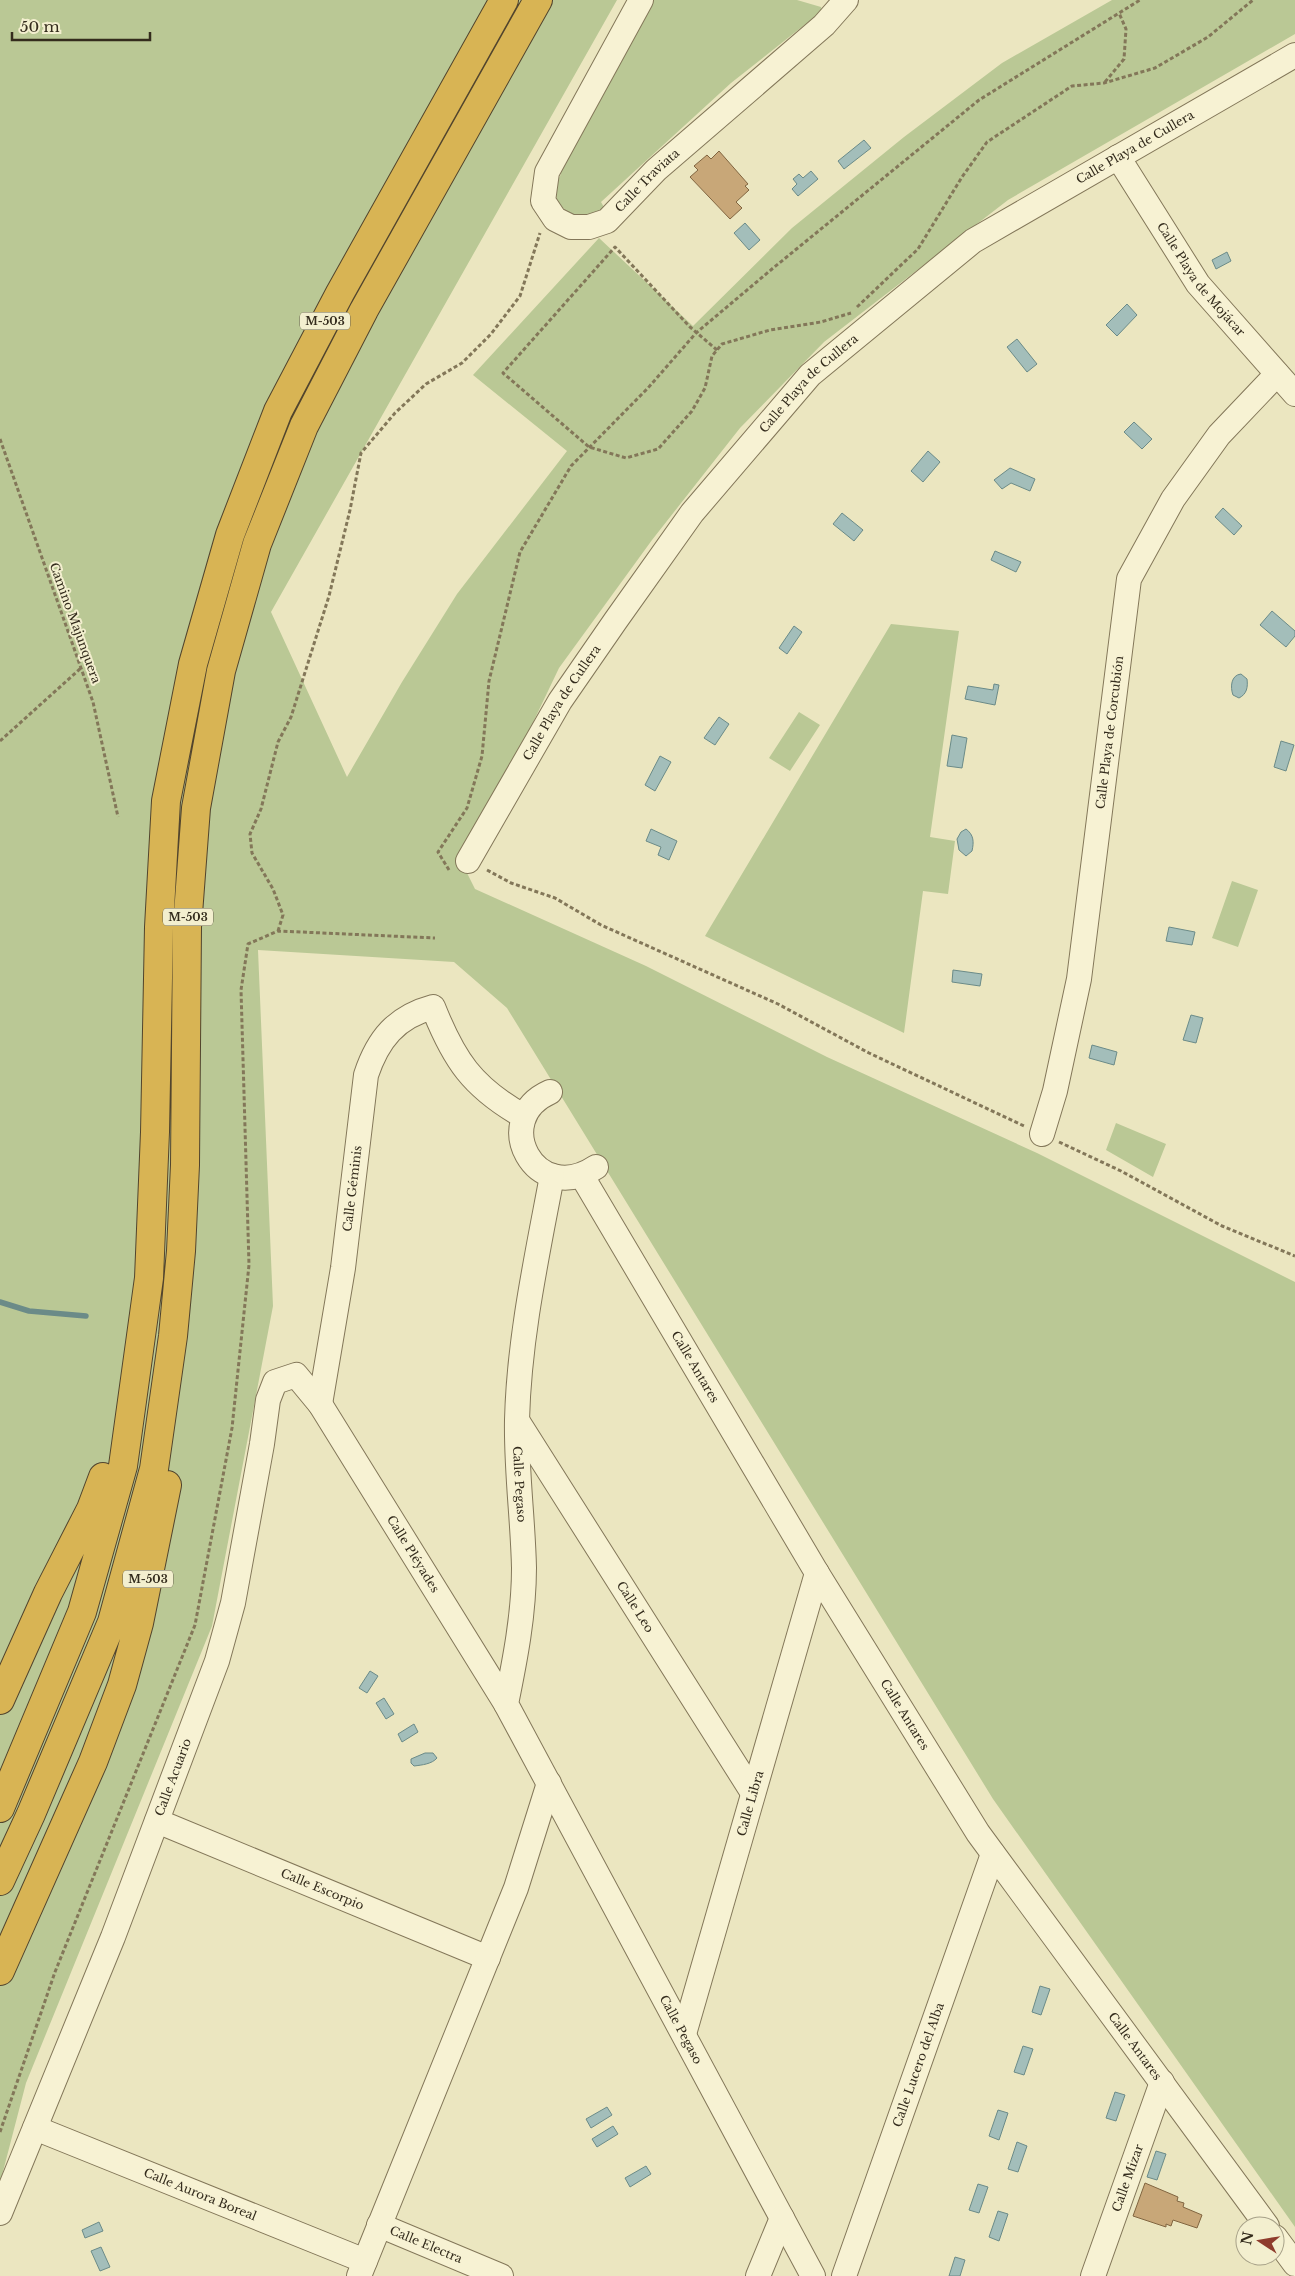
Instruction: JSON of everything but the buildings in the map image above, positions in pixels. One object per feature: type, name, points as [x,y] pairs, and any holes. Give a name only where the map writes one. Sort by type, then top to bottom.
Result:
[{"type":"highway","name":"M-503","points":[[0,1808],[82,1612],[121,1476],[149,1278],[155,1132],[159,927],[166,801],[193,664],[230,535],[278,411],[340,294],[504,0]]},
{"type":"highway","name":"M-503","points":[[0,1881],[31,1814],[112,1622],[154,1468],[173,1336],[181,1251],[185,1165],[188,927],[196,808],[221,671],[258,544],[304,426],[364,310],[538,0]]},
{"type":"highway","name":"M-503","points":[[0,1971],[93,1762],[122,1685],[139,1623],[170,1468],[192,1336],[198,1248],[185,1165]]},
{"type":"highway","name":"M-503","points":[[0,1700],[48,1593],[91,1509],[113,1451],[149,1278]]},
{"type":"street","points":[[548,208],[543,200],[547,172],[641,0]]},
{"type":"street","name":"Calle Traviata","points":[[548,208],[555,219],[571,227],[589,226],[607,221],[656,170],[824,25],[846,0]]},
{"type":"street","name":"Calle Playa de Cullera","points":[[469,869],[560,701],[692,513],[810,375],[973,241],[1295,55]]},
{"type":"street","name":"Calle Playa de Mojácar","points":[[1118,157],[1198,284],[1295,394]]},
{"type":"street","name":"Calle Playa de Corcubión","points":[[1042,1134],[1055,1092],[1079,978],[1129,579],[1173,499],[1219,435],[1276,374]]},
{"type":"street","name":"Calle Géminis","points":[[320,1404],[343,1268],[366,1075],[374,1050],[399,1022],[414,1012],[433,1007],[447,1043],[472,1078],[498,1102],[523,1116]]},
{"type":"street","points":[[550,1092],[533,1102],[523,1116],[521,1133],[525,1153],[536,1167],[552,1176]]},
{"type":"street","name":"Calle Antares","points":[[552,1176],[568,1179],[589,1171],[817,1573],[978,1833],[1260,2216]]},
{"type":"street","name":"Calle Pegaso","points":[[552,1176],[531,1288],[521,1363],[517,1420],[524,1569],[516,1654],[506,1704],[813,2276]]},
{"type":"street","name":"Calle Acuario","points":[[0,2213],[113,1937],[217,1662],[234,1603],[268,1400],[275,1382],[296,1375],[320,1404]]},
{"type":"street","name":"Calle Pléyades","points":[[320,1404],[506,1704]]},
{"type":"street","name":"Calle Leo","points":[[517,1420],[752,1793]]},
{"type":"street","name":"Calle Libra","points":[[684,2034],[817,1573]]},
{"type":"street","points":[[362,2269],[516,1888],[549,1784]]},
{"type":"street","name":"Calle Escorpio","points":[[157,1821],[488,1958]]},
{"type":"street","name":"Calle Lucero del Alba","points":[[844,2276],[993,1854]]},
{"type":"street","name":"Calle Mizar","points":[[1093,2276],[1162,2082]]},
{"type":"street","name":"Calle Aurora Boreal","points":[[35,2128],[362,2269]]},
{"type":"street","points":[[758,2276],[782,2218]]},
{"type":"street","name":"Calle Electra","points":[[380,2226],[501,2276]]},
{"type":"street","points":[[1285,2250],[1295,2264]]},
{"type":"path","points":[[1140,0],[979,100],[696,333],[648,388],[571,466],[520,552],[489,681],[482,756],[467,808],[438,852],[469,869],[555,898],[601,925],[778,1004],[869,1053],[1120,1171],[1222,1226],[1295,1256]]},
{"type":"path","points":[[717,350],[696,333],[615,247],[503,373],[589,447],[626,458],[658,449],[692,411],[705,388],[709,365],[722,344],[770,330],[850,314],[893,271],[918,250],[962,177],[987,142],[1072,86],[1104,83],[1155,68],[1208,37],[1253,0]]},
{"type":"path","points":[[1104,83],[1124,59],[1126,29],[1119,13]]},
{"type":"path","points":[[278,931],[283,915],[273,889],[252,853],[250,834],[261,809],[278,742],[290,717],[329,596],[350,510],[361,453],[395,413],[426,384],[462,363],[491,334],[520,296],[548,208]]},
{"type":"path","name":"Camino Majunquera","points":[[0,439],[93,702],[118,817]]},
{"type":"path","points":[[0,741],[29,718],[81,668]]},
{"type":"path","points":[[0,2132],[55,1972],[195,1625],[232,1428],[249,1265],[241,990],[248,944],[278,931],[435,938]]},
{"type":"green space","points":[[0,0],[617,0],[271,612],[347,777],[402,682],[457,594],[567,451],[473,375],[599,238],[693,326],[792,228],[904,137],[1002,63],[1112,0],[1295,0],[1295,34],[1008,200],[824,342],[740,428],[652,540],[559,668],[464,867],[475,889],[646,966],[827,1057],[1037,1153],[1295,1282],[1295,2227],[993,1799],[507,1008],[454,962],[258,950],[273,1306],[212,1626],[26,2083],[0,2183]]},
{"type":"green space","points":[[653,0],[797,0],[821,7],[822,11],[731,83],[601,202],[605,209],[590,218],[570,214],[557,203],[555,186],[561,174],[557,170]]},
{"type":"green space","points":[[891,624],[959,631],[930,837],[955,841],[948,894],[923,891],[904,1033],[705,936]]},
{"type":"green space","points":[[799,712],[820,725],[790,771],[769,758]]},
{"type":"green space","points":[[1232,881],[1258,890],[1238,947],[1212,938]]},
{"type":"green space","points":[[1116,1123],[1166,1144],[1153,1177],[1106,1150]]},
{"type":"water","points":[[864,140],[871,148],[844,169],[838,161]]},
{"type":"water","points":[[811,171],[818,179],[798,196],[792,189],[797,184],[793,179],[799,174],[803,178]]},
{"type":"water","points":[[745,223],[760,240],[749,250],[734,233]]},
{"type":"water","points":[[1227,252],[1231,261],[1216,269],[1212,260]]},
{"type":"water","points":[[1127,304],[1137,315],[1117,336],[1106,325]]},
{"type":"water","points":[[1017,339],[1037,364],[1027,372],[1007,347]]},
{"type":"water","points":[[1134,422],[1152,439],[1142,449],[1124,432]]},
{"type":"water","points":[[928,451],[940,462],[923,482],[911,471]]},
{"type":"water","points":[[1010,468],[1035,479],[1030,491],[1011,483],[1002,489],[994,480]]},
{"type":"water","points":[[1223,508],[1242,526],[1234,535],[1215,517]]},
{"type":"water","points":[[842,513],[863,530],[854,541],[833,524]]},
{"type":"water","points":[[995,551],[1021,562],[1016,572],[991,560]]},
{"type":"water","points":[[1272,611],[1295,631],[1295,636],[1286,647],[1260,625]]},
{"type":"water","points":[[794,626],[802,632],[787,654],[779,648]]},
{"type":"water","points":[[1241,674],[1247,679],[1247,685],[1245,692],[1239,698],[1233,695],[1232,685],[1233,679]]},
{"type":"water","points":[[994,684],[999,685],[995,705],[965,699],[968,686],[993,690]]},
{"type":"water","points":[[719,717],[729,724],[715,745],[704,738]]},
{"type":"water","points":[[952,735],[967,738],[962,768],[947,766]]},
{"type":"water","points":[[1281,741],[1294,745],[1286,771],[1274,767]]},
{"type":"water","points":[[660,756],[671,762],[655,791],[645,785]]},
{"type":"water","points":[[651,829],[677,841],[669,860],[658,855],[661,847],[646,841]]},
{"type":"water","points":[[966,829],[971,834],[973,842],[972,851],[966,856],[959,850],[957,839],[961,832]]},
{"type":"water","points":[[1169,927],[1195,932],[1192,945],[1166,941]]},
{"type":"water","points":[[953,970],[982,974],[980,986],[952,982]]},
{"type":"water","points":[[1191,1015],[1203,1018],[1196,1043],[1183,1040]]},
{"type":"water","points":[[1092,1045],[1117,1052],[1114,1065],[1089,1058]]},
{"type":"water","points":[[370,1671],[378,1676],[367,1693],[359,1688]]},
{"type":"water","points":[[384,1698],[394,1714],[386,1719],[376,1703]]},
{"type":"water","points":[[414,1724],[418,1732],[402,1742],[398,1734]]},
{"type":"water","points":[[425,1753],[433,1753],[437,1758],[423,1765],[414,1766],[411,1763],[411,1759]]},
{"type":"water","points":[[1040,1986],[1050,1989],[1041,2015],[1032,2012]]},
{"type":"water","points":[[1023,2046],[1033,2049],[1024,2075],[1014,2072]]},
{"type":"water","points":[[1115,2092],[1125,2095],[1116,2121],[1106,2118]]},
{"type":"water","points":[[607,2107],[612,2115],[591,2128],[586,2119]]},
{"type":"water","points":[[998,2110],[1008,2113],[999,2140],[989,2136]]},
{"type":"water","points":[[613,2126],[618,2134],[597,2147],[592,2139]]},
{"type":"water","points":[[1017,2142],[1027,2146],[1018,2172],[1008,2169]]},
{"type":"water","points":[[1156,2151],[1166,2154],[1157,2180],[1147,2177]]},
{"type":"water","points":[[646,2166],[651,2174],[630,2187],[625,2178]]},
{"type":"water","points":[[978,2184],[988,2187],[979,2213],[969,2210]]},
{"type":"water","points":[[998,2211],[1008,2214],[999,2241],[989,2237]]},
{"type":"water","points":[[99,2222],[103,2231],[85,2238],[82,2230]]},
{"type":"water","points":[[101,2247],[110,2267],[100,2271],[91,2251]]},
{"type":"water","points":[[955,2257],[965,2260],[960,2276],[949,2276]]},
{"type":"waterway","points":[[0,1302],[29,1311],[86,1316]]}]
